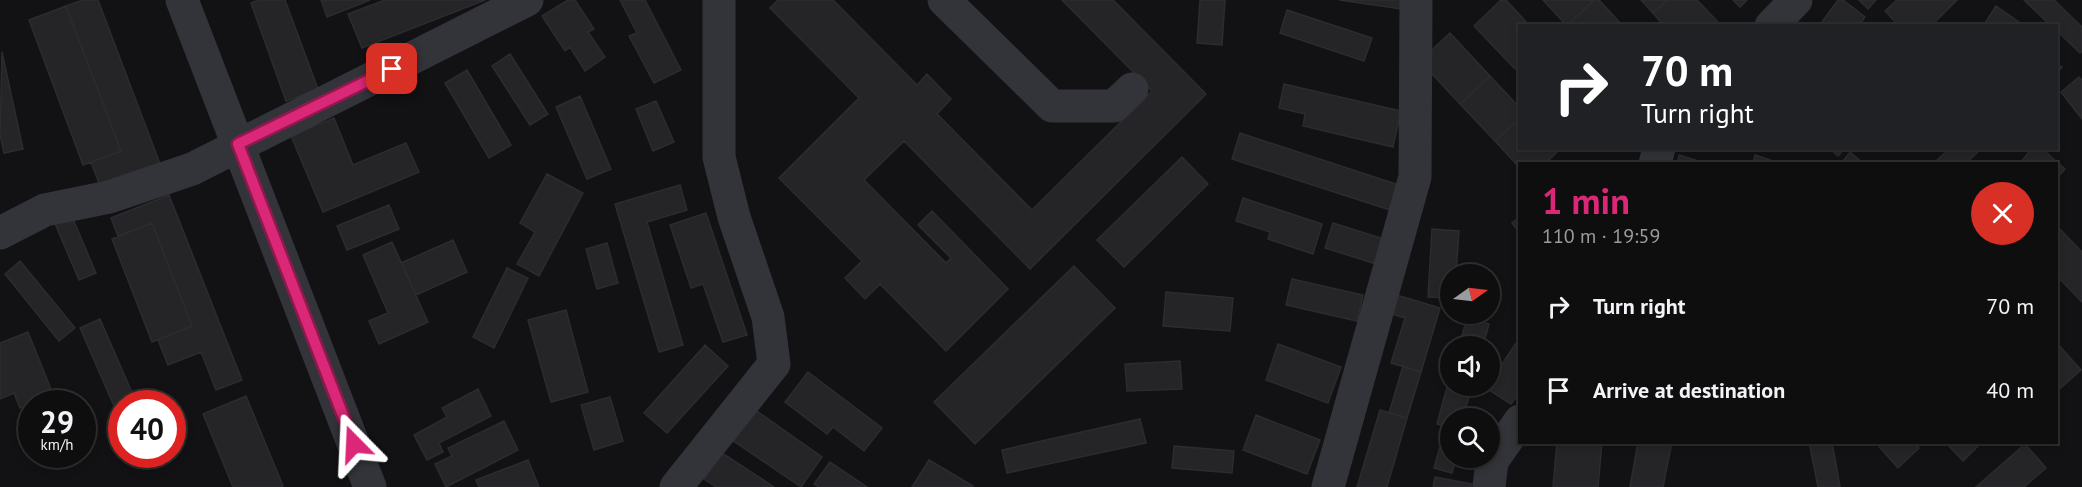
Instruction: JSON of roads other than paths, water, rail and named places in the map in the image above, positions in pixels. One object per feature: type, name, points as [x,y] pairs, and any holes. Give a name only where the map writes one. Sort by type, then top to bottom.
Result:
[{"type":"street","points":[[182,0],[370,487]]},
{"type":"street","points":[[0,233],[45,210],[109,197],[192,169],[527,0]]},
{"type":"street","points":[[676,487],[774,364],[768,317],[734,217],[719,157],[719,0]]},
{"type":"street","points":[[944,0],[1052,106],[1114,106],[1132,89]]},
{"type":"street","points":[[1328,487],[1415,177],[1416,0]]},
{"type":"street","points":[[1773,24],[1796,0]]},
{"type":"street","points":[[1489,487],[1492,461],[1518,424]]}]
